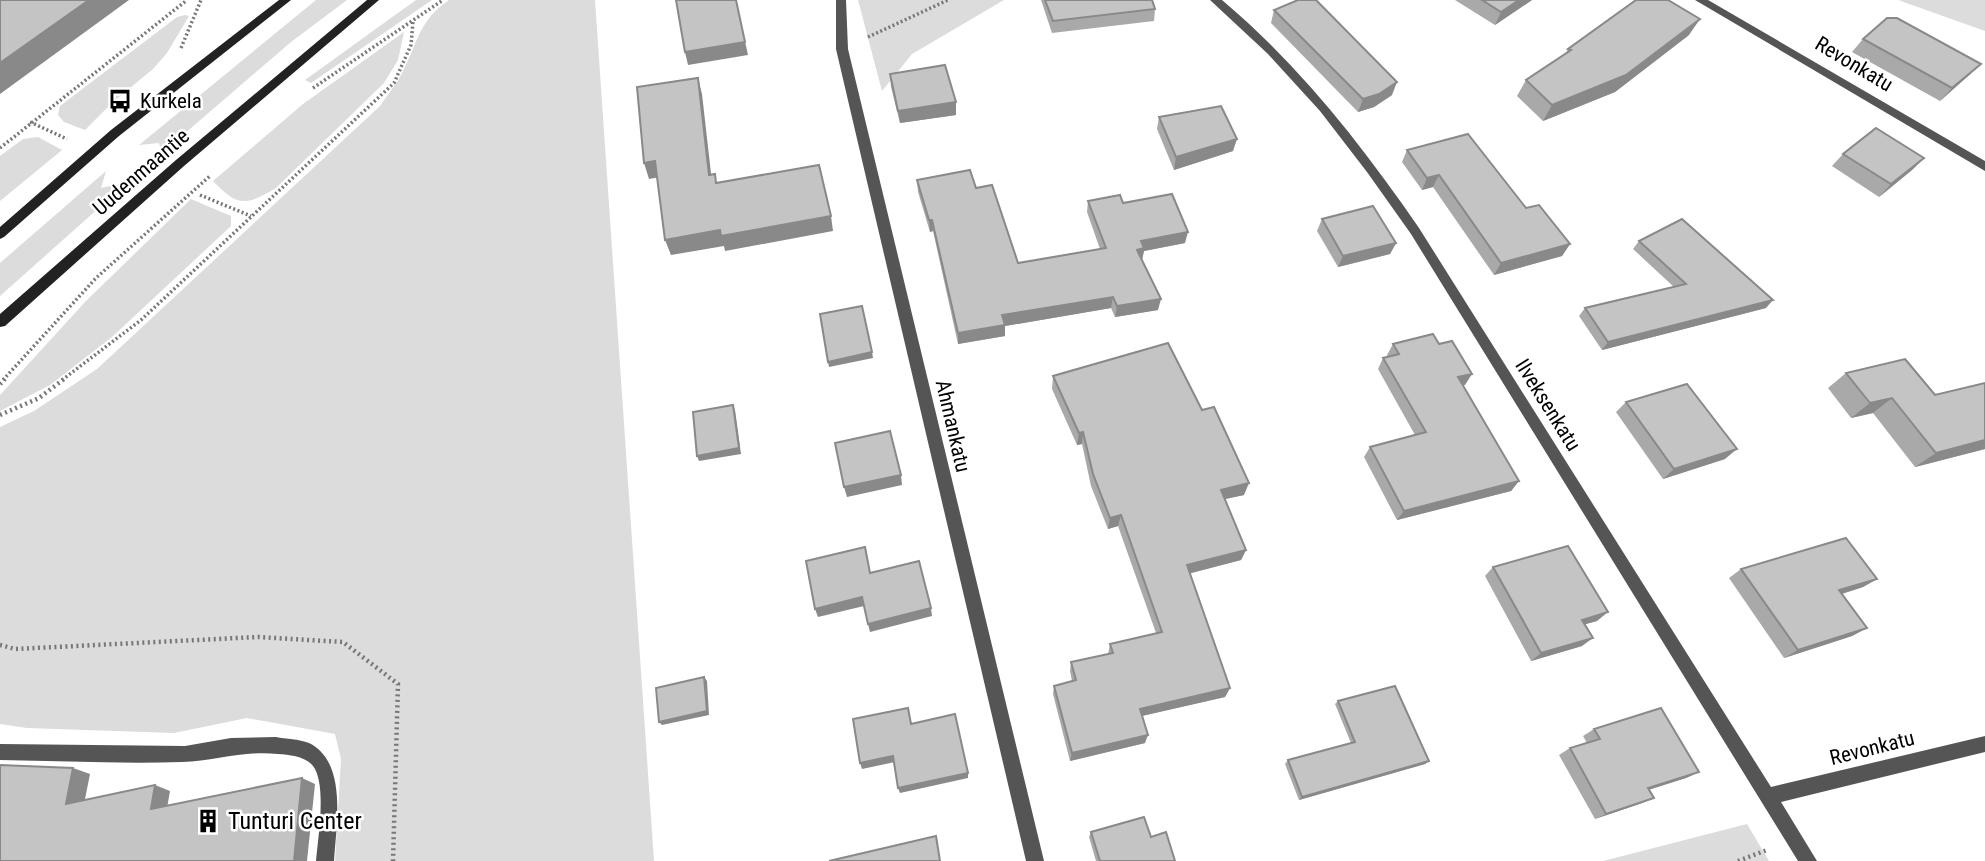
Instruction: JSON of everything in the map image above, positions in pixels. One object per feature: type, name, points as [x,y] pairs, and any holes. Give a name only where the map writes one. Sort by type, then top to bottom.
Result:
[{"type":"main road","name":"Uudenmaantie","points":[[0,234],[115,133],[286,0]]},
{"type":"main road","name":"Uudenmaantie","points":[[0,322],[180,163],[374,0]]},
{"type":"street","name":"Ahmankatu","points":[[841,0],[842,49],[1035,861]]},
{"type":"street","name":"Ilveksenkatu","points":[[1215,0],[1239,19],[1283,63],[1370,167],[1415,231],[1808,861]]},
{"type":"street","name":"Revonkatu","points":[[1700,0],[1985,167]]},
{"type":"street","points":[[0,752],[186,754],[231,746],[276,744],[305,750],[320,761],[327,783],[329,808],[326,861]]},
{"type":"street","name":"Revonkatu","points":[[1769,796],[1985,744]]},
{"type":"path","points":[[0,148],[187,0]]},
{"type":"path","points":[[181,49],[201,0]]},
{"type":"path","points":[[307,92],[443,0]]},
{"type":"path","points":[[842,49],[948,0]]},
{"type":"path","points":[[0,415],[39,398],[141,320],[394,83],[411,45],[412,21]]},
{"type":"path","points":[[30,122],[69,139]]},
{"type":"path","points":[[0,384],[96,278],[216,171]]},
{"type":"path","points":[[200,195],[251,216]]},
{"type":"path","points":[[0,645],[15,649],[258,637],[342,642],[398,684],[393,861]]},
{"type":"shaded area","points":[[316,0],[347,0],[291,42],[162,153],[159,143],[139,145]]},
{"type":"shaded area","points":[[416,0],[432,0],[311,83],[305,80]]},
{"type":"shaded area","points":[[449,0],[595,0],[654,861],[335,861],[341,759],[335,734],[247,718],[174,733],[27,728],[0,724],[0,427],[34,411],[97,369],[380,106],[400,77],[425,24]]},
{"type":"shaded area","points":[[858,0],[1004,0],[912,54],[882,91]]},
{"type":"shaded area","points":[[1898,0],[1985,0],[1985,31]]},
{"type":"shaded area","points":[[189,16],[167,53],[85,130],[64,122],[58,115],[60,106],[177,17]]},
{"type":"shaded area","points":[[404,32],[398,60],[384,83],[276,188],[257,198],[242,201],[229,196],[213,181],[303,104]]},
{"type":"shaded area","points":[[38,137],[62,150],[0,201],[0,156],[23,139]]},
{"type":"shaded area","points":[[106,171],[101,188],[128,182],[0,296],[0,263]]},
{"type":"shaded area","points":[[191,199],[231,216],[231,226],[112,337],[50,385],[0,411],[0,395],[86,301]]},
{"type":"shaded area","points":[[1747,824],[1769,861],[1603,861]]},
{"type":"building","points":[[0,0],[89,0],[0,63]]},
{"type":"building","points":[[676,0],[736,0],[745,42],[685,52]]},
{"type":"building","points":[[1045,0],[1152,0],[1155,9],[1053,21]]},
{"type":"building","points":[[1298,0],[1316,0],[1397,82],[1379,94],[1363,99],[1274,10]]},
{"type":"building","points":[[1482,0],[1519,0],[1501,12]]},
{"type":"building","points":[[1636,0],[1668,0],[1700,19],[1626,75],[1552,105],[1526,80],[1571,50],[1568,49]]},
{"type":"building","points":[[1887,18],[1897,18],[1981,64],[1952,88],[1863,39]]},
{"type":"building","points":[[945,65],[956,102],[898,111],[890,74]]},
{"type":"building","points":[[698,78],[709,175],[715,174],[716,183],[819,165],[831,216],[721,236],[720,230],[665,240],[655,161],[644,163],[637,87]]},
{"type":"building","points":[[1221,106],[1237,139],[1176,157],[1159,117]]},
{"type":"building","points":[[1876,128],[1924,158],[1891,184],[1843,154]]},
{"type":"building","points":[[1468,134],[1526,208],[1539,205],[1570,244],[1501,263],[1439,175],[1427,178],[1407,150]]},
{"type":"building","points":[[970,170],[976,188],[992,185],[1018,263],[1106,248],[1088,201],[1120,195],[1123,203],[1172,194],[1188,232],[1141,241],[1144,248],[1137,250],[1161,299],[1117,306],[1113,297],[1002,315],[1005,325],[958,333],[932,220],[929,220],[917,180]]},
{"type":"building","points":[[1373,206],[1396,243],[1343,256],[1322,219]]},
{"type":"building","points":[[1682,219],[1773,300],[1608,342],[1585,308],[1686,284],[1639,241]]},
{"type":"building","points":[[862,306],[872,352],[828,362],[820,314]]},
{"type":"building","points":[[1433,334],[1439,344],[1452,341],[1472,374],[1458,377],[1519,481],[1404,511],[1370,447],[1426,432],[1383,358],[1399,354],[1393,344]]},
{"type":"building","points":[[1168,343],[1202,410],[1214,407],[1249,483],[1221,490],[1246,550],[1187,565],[1230,688],[1140,709],[1148,735],[1072,753],[1054,686],[1076,680],[1071,662],[1113,653],[1110,644],[1162,632],[1121,515],[1110,518],[1093,474],[1083,432],[1079,433],[1053,376]]},
{"type":"building","points":[[1905,359],[1935,395],[1985,383],[1985,440],[1936,453],[1892,398],[1870,403],[1846,373]]},
{"type":"building","points":[[1687,384],[1737,449],[1674,469],[1626,402]]},
{"type":"building","points":[[733,405],[739,448],[697,456],[693,412]]},
{"type":"building","points":[[890,431],[901,475],[844,487],[835,443]]},
{"type":"building","points":[[1846,538],[1877,579],[1839,590],[1867,628],[1798,650],[1741,569]]},
{"type":"building","points":[[1568,546],[1608,612],[1582,620],[1593,638],[1541,653],[1493,567]]},
{"type":"building","points":[[865,547],[870,573],[919,561],[931,608],[868,624],[862,597],[815,609],[806,561]]},
{"type":"building","points":[[704,677],[707,711],[659,722],[656,688]]},
{"type":"building","points":[[1395,686],[1429,761],[1302,797],[1288,760],[1355,742],[1338,701]]},
{"type":"building","points":[[908,708],[911,724],[955,714],[968,773],[898,788],[893,756],[860,763],[853,719]]},
{"type":"building","points":[[1661,708],[1699,772],[1648,788],[1654,798],[1606,814],[1570,748],[1600,739],[1594,729]]},
{"type":"building","name":"Tunturi Center","points":[[0,765],[73,768],[66,804],[155,785],[151,809],[302,778],[294,861],[0,861]]},
{"type":"building","points":[[1144,817],[1151,837],[1166,832],[1175,861],[1100,861],[1091,832]]},
{"type":"building","points":[[936,836],[940,861],[829,861]]},
{"type":"place","name":"Kurkela","points":[[120,101]]},
{"type":"place","name":"Tunturi Center","points":[[208,821]]}]
